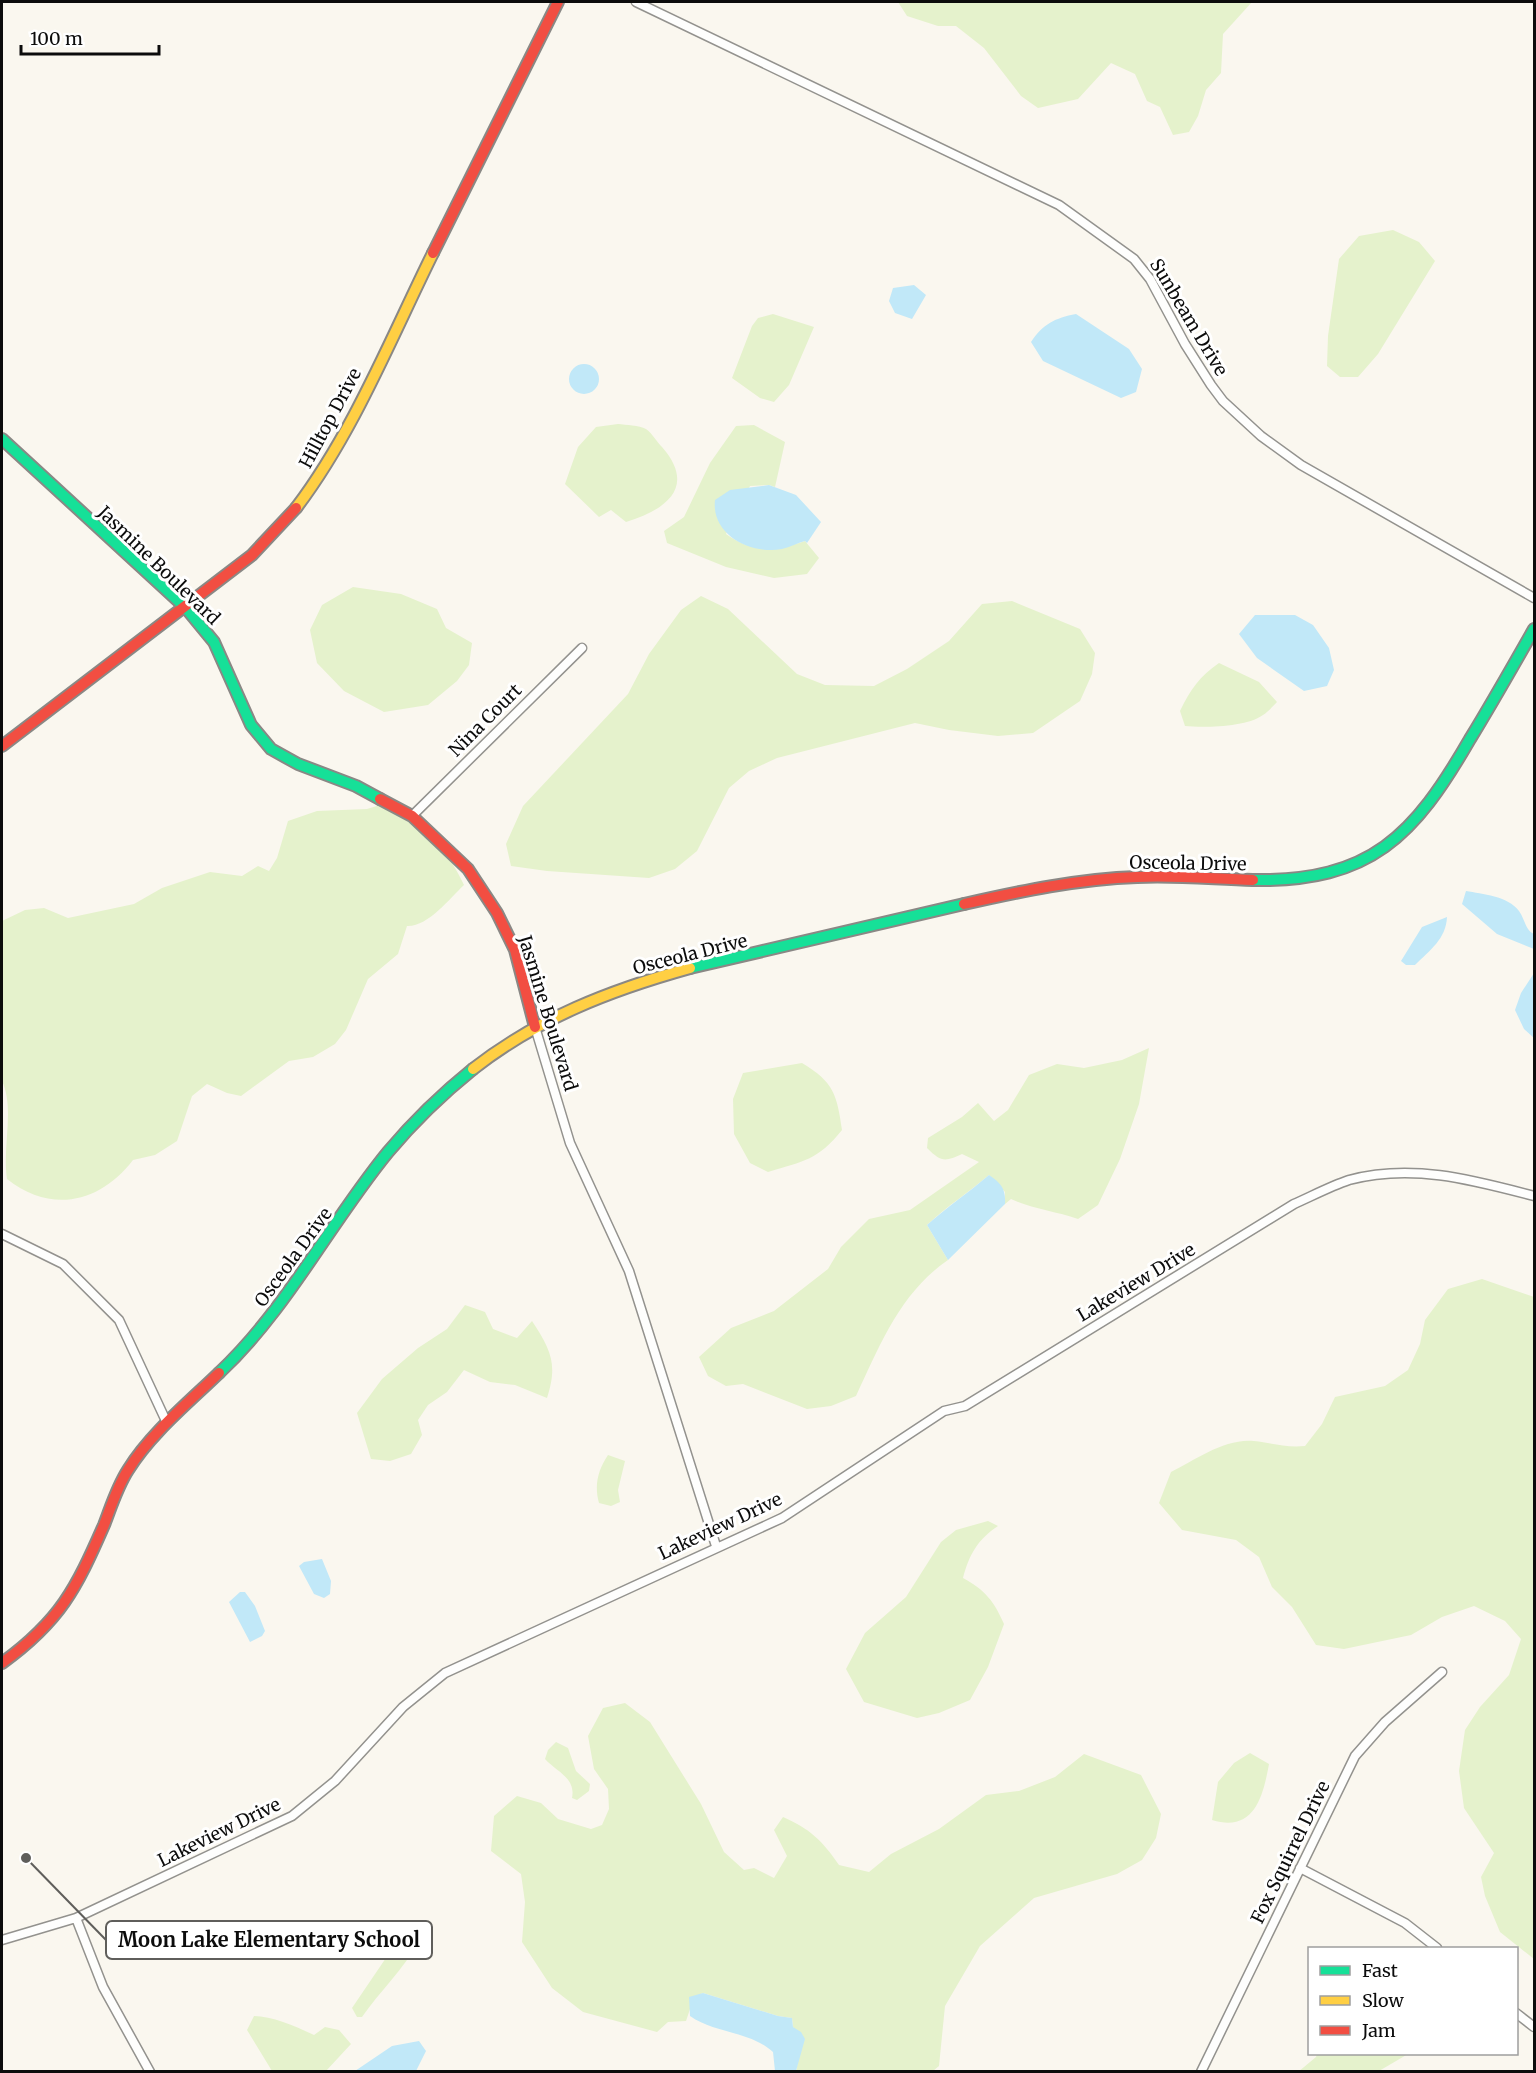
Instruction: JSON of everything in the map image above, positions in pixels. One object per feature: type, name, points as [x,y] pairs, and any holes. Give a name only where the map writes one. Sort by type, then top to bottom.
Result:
[{"type":"street","name":"Hilltop Drive","points":[[2,746],[186,608],[252,555],[285,522],[316,481],[336,447],[558,2]]},
{"type":"street","name":"Sunbeam Drive","points":[[636,2],[1059,205],[1134,259],[1150,279],[1185,344],[1211,385],[1223,401],[1261,436],[1301,465],[1534,598]]},
{"type":"street","name":"Jasmine Boulevard","points":[[2,439],[186,608],[214,642],[251,725],[271,749],[298,764],[356,786],[412,816],[468,869],[497,913],[515,950],[535,1027],[570,1143],[629,1271],[716,1546]]},
{"type":"street","name":"Osceola Drive","points":[[2,1663],[37,1637],[58,1613],[76,1584],[127,1471],[166,1421],[208,1385],[260,1330],[388,1152],[428,1108],[473,1069],[535,1027],[645,980],[1005,897],[1094,880],[1167,875],[1273,882],[1317,876],[1357,865],[1384,849],[1419,819],[1441,791],[1534,629]]},
{"type":"street","name":"Nina Court","points":[[412,816],[582,648]]},
{"type":"street","name":"Lakeview Drive","points":[[2,1940],[76,1918],[292,1816],[334,1781],[403,1707],[445,1673],[716,1546],[782,1518],[944,1411],[965,1406],[1294,1204],[1347,1181],[1384,1173],[1431,1173],[1534,1196]]},
{"type":"street","points":[[2,1234],[63,1264],[119,1320],[166,1421]]},
{"type":"street","name":"Fox Squirrel Drive","points":[[1201,2072],[1355,1756],[1385,1722],[1442,1672]]},
{"type":"street","points":[[1300,1868],[1405,1923],[1436,1947]]},
{"type":"street","points":[[76,1918],[103,1987],[150,2072]]},
{"type":"street","points":[[1518,2015],[1534,2027]]},
{"type":"green space","points":[[898,2],[1252,2],[1223,34],[1221,73],[1206,90],[1198,116],[1189,132],[1173,135],[1160,107],[1147,101],[1135,74],[1111,63],[1078,99],[1038,108],[1021,96],[984,48],[956,26],[938,26],[907,16]]},
{"type":"green space","points":[[1393,230],[1419,242],[1435,261],[1378,354],[1358,377],[1340,377],[1327,366],[1328,336],[1339,259],[1359,236]]},
{"type":"green space","points":[[773,314],[814,327],[789,385],[774,402],[760,398],[732,378],[752,326],[758,318]]},
{"type":"green space","points":[[618,424],[646,429],[672,461],[677,474],[677,485],[664,504],[626,522],[611,510],[599,517],[565,484],[578,447],[596,427]]},
{"type":"green space","points":[[754,425],[785,442],[775,487],[750,486],[726,534],[745,545],[764,548],[784,547],[805,541],[819,558],[807,574],[774,578],[726,567],[667,543],[664,531],[684,517],[710,463],[736,426]]},
{"type":"green space","points":[[353,587],[401,594],[437,609],[446,628],[472,643],[469,665],[457,681],[428,705],[384,712],[344,691],[317,663],[310,630],[322,605]]},
{"type":"green space","points":[[701,596],[728,609],[797,674],[825,685],[874,686],[907,669],[949,641],[982,604],[1012,601],[1080,629],[1095,653],[1092,674],[1080,701],[1033,733],[998,736],[915,723],[777,758],[749,771],[729,788],[697,851],[675,869],[649,878],[547,871],[511,866],[506,844],[523,806],[628,694],[649,654],[681,610]]},
{"type":"green space","points":[[1219,663],[1259,682],[1277,702],[1263,715],[1247,722],[1214,727],[1185,726],[1180,711],[1184,703],[1201,678]]},
{"type":"green space","points":[[380,805],[406,820],[430,838],[449,859],[464,885],[431,917],[415,925],[407,926],[398,954],[368,979],[346,1030],[335,1044],[313,1057],[289,1061],[241,1096],[227,1093],[207,1084],[192,1096],[177,1141],[155,1155],[133,1160],[120,1175],[106,1186],[90,1194],[74,1199],[58,1200],[41,1197],[7,1179],[8,1104],[2,1081],[2,921],[25,910],[44,908],[68,918],[134,904],[162,888],[210,872],[242,876],[258,866],[269,871],[277,858],[288,821],[317,811],[367,809]]},
{"type":"green space","points":[[1149,1048],[1139,1104],[1120,1159],[1098,1205],[1078,1219],[1011,1199],[1005,1204],[1005,1192],[989,1175],[927,1225],[948,1260],[931,1273],[904,1304],[883,1339],[856,1396],[831,1406],[807,1409],[743,1384],[726,1386],[708,1376],[699,1357],[731,1328],[774,1311],[828,1269],[841,1247],[869,1219],[910,1210],[979,1162],[962,1154],[947,1159],[940,1158],[927,1148],[928,1138],[962,1117],[978,1103],[994,1121],[1008,1110],[1029,1075],[1057,1064],[1084,1068],[1122,1060]]},
{"type":"green space","points":[[802,1063],[821,1077],[832,1090],[836,1098],[842,1130],[818,1154],[768,1172],[750,1163],[734,1134],[733,1099],[743,1073]]},
{"type":"green space","points":[[1482,1279],[1534,1297],[1534,1959],[1500,1932],[1485,1896],[1481,1877],[1494,1853],[1464,1808],[1459,1771],[1465,1730],[1480,1707],[1509,1675],[1521,1639],[1505,1621],[1474,1606],[1442,1617],[1411,1635],[1344,1649],[1316,1645],[1292,1607],[1272,1587],[1259,1557],[1236,1540],[1182,1530],[1159,1503],[1171,1472],[1221,1446],[1254,1441],[1305,1446],[1322,1424],[1335,1397],[1385,1386],[1408,1370],[1420,1344],[1425,1320],[1448,1289]]},
{"type":"green space","points":[[465,1305],[485,1312],[493,1329],[517,1338],[532,1321],[544,1340],[551,1358],[552,1376],[547,1398],[515,1385],[490,1382],[464,1370],[447,1392],[428,1405],[418,1420],[422,1435],[411,1454],[390,1461],[371,1459],[357,1413],[382,1379],[418,1348],[447,1329]]},
{"type":"green space","points":[[608,1455],[625,1461],[618,1490],[620,1502],[611,1506],[599,1503],[597,1490],[599,1472]]},
{"type":"green space","points":[[988,1521],[998,1526],[975,1548],[963,1578],[988,1597],[1004,1624],[988,1667],[970,1700],[939,1713],[917,1718],[864,1702],[846,1669],[865,1633],[906,1597],[941,1542],[956,1530]]},
{"type":"green space","points":[[625,1703],[650,1722],[701,1804],[724,1852],[744,1870],[754,1868],[774,1878],[787,1856],[774,1830],[783,1817],[815,1836],[839,1865],[869,1872],[891,1854],[939,1829],[986,1795],[1019,1791],[1055,1777],[1084,1754],[1141,1775],[1161,1814],[1156,1838],[1142,1860],[1117,1874],[1034,1898],[980,1946],[945,2006],[939,2066],[933,2071],[796,2071],[802,2041],[793,2027],[792,2018],[778,2016],[703,1993],[694,1997],[686,2021],[668,2022],[657,2032],[583,2012],[552,1988],[522,1942],[525,1902],[521,1874],[491,1851],[494,1816],[517,1796],[541,1803],[558,1819],[591,1829],[602,1825],[609,1809],[608,1789],[594,1769],[588,1736],[603,1708]]},
{"type":"green space","points":[[556,1742],[568,1748],[576,1771],[590,1784],[589,1791],[577,1800],[572,1798],[571,1785],[568,1780],[545,1759],[548,1750]]},
{"type":"green space","points":[[1250,1753],[1269,1764],[1259,1800],[1254,1809],[1247,1817],[1238,1821],[1226,1823],[1212,1820],[1218,1782],[1234,1763]]},
{"type":"green space","points":[[416,1939],[419,1941],[406,1961],[362,2017],[357,2017],[352,2008],[392,1949],[399,1949],[403,1958],[408,1946]]},
{"type":"green space","points":[[254,2016],[292,2025],[314,2035],[325,2027],[339,2030],[351,2044],[326,2071],[272,2071],[247,2030]]},
{"type":"green space","points":[[1317,2055],[1406,2055],[1379,2071],[1298,2072]]},
{"type":"water","points":[[914,285],[926,295],[912,319],[895,313],[889,301],[893,288]]},
{"type":"water","points":[[1076,314],[1129,349],[1142,369],[1136,392],[1121,398],[1043,361],[1031,342],[1050,323]]},
{"type":"water","points":[[584,364],[595,368],[599,379],[595,390],[584,394],[573,390],[569,379],[573,368]]},
{"type":"water","points":[[769,485],[796,495],[821,522],[807,543],[805,541],[782,549],[758,549],[735,540],[719,523],[715,512],[715,500],[730,490]]},
{"type":"water","points":[[1255,615],[1295,615],[1313,625],[1329,648],[1334,670],[1327,686],[1304,691],[1257,658],[1239,634]]},
{"type":"water","points":[[1466,891],[1494,896],[1514,906],[1534,934],[1534,949],[1497,934],[1462,904]]},
{"type":"water","points":[[1447,917],[1444,932],[1440,938],[1415,965],[1406,965],[1401,961],[1422,927]]},
{"type":"water","points":[[1534,973],[1534,1038],[1524,1029],[1515,1010],[1521,993]]},
{"type":"water","points":[[989,1175],[1002,1187],[1005,1204],[948,1260],[927,1225]]},
{"type":"water","points":[[322,1559],[331,1581],[330,1594],[324,1598],[314,1594],[299,1566],[304,1562]]},
{"type":"water","points":[[240,1592],[245,1592],[255,1606],[265,1631],[262,1636],[250,1642],[229,1602]]},
{"type":"water","points":[[703,1993],[778,2016],[792,2018],[793,2027],[801,2032],[805,2039],[796,2071],[775,2071],[773,2052],[764,2045],[700,2022],[690,2016],[689,1997]]},
{"type":"water","points":[[419,2041],[426,2051],[416,2071],[355,2071],[392,2046]]},
{"type":"traffic: fast","points":[[2,439],[186,608],[214,642],[251,725],[271,749],[298,764],[356,786],[380,799]]},
{"type":"traffic: fast","points":[[1253,880],[1294,878],[1329,872],[1359,862],[1385,847],[1408,827],[1449,773],[1534,629]]},
{"type":"traffic: fast","points":[[690,968],[964,904]]},
{"type":"traffic: fast","points":[[219,1373],[266,1321],[388,1152],[429,1108],[473,1069]]},
{"type":"traffic: slow","points":[[296,508],[317,479],[353,417],[433,253]]},
{"type":"traffic: slow","points":[[473,1069],[549,1020],[604,996],[690,968]]},
{"type":"traffic: jam","points":[[433,253],[558,2]]},
{"type":"traffic: jam","points":[[2,746],[252,555],[296,508]]},
{"type":"traffic: jam","points":[[380,799],[412,816],[468,869],[497,913],[515,950],[535,1027]]},
{"type":"traffic: jam","points":[[964,904],[1050,886],[1115,878],[1166,876],[1253,880]]},
{"type":"traffic: jam","points":[[2,1663],[38,1633],[75,1586],[94,1548],[114,1497],[137,1456],[170,1419],[219,1373]]},
{"type":"place","name":"Moon Lake Elementary School","points":[[26,1858]]}]
